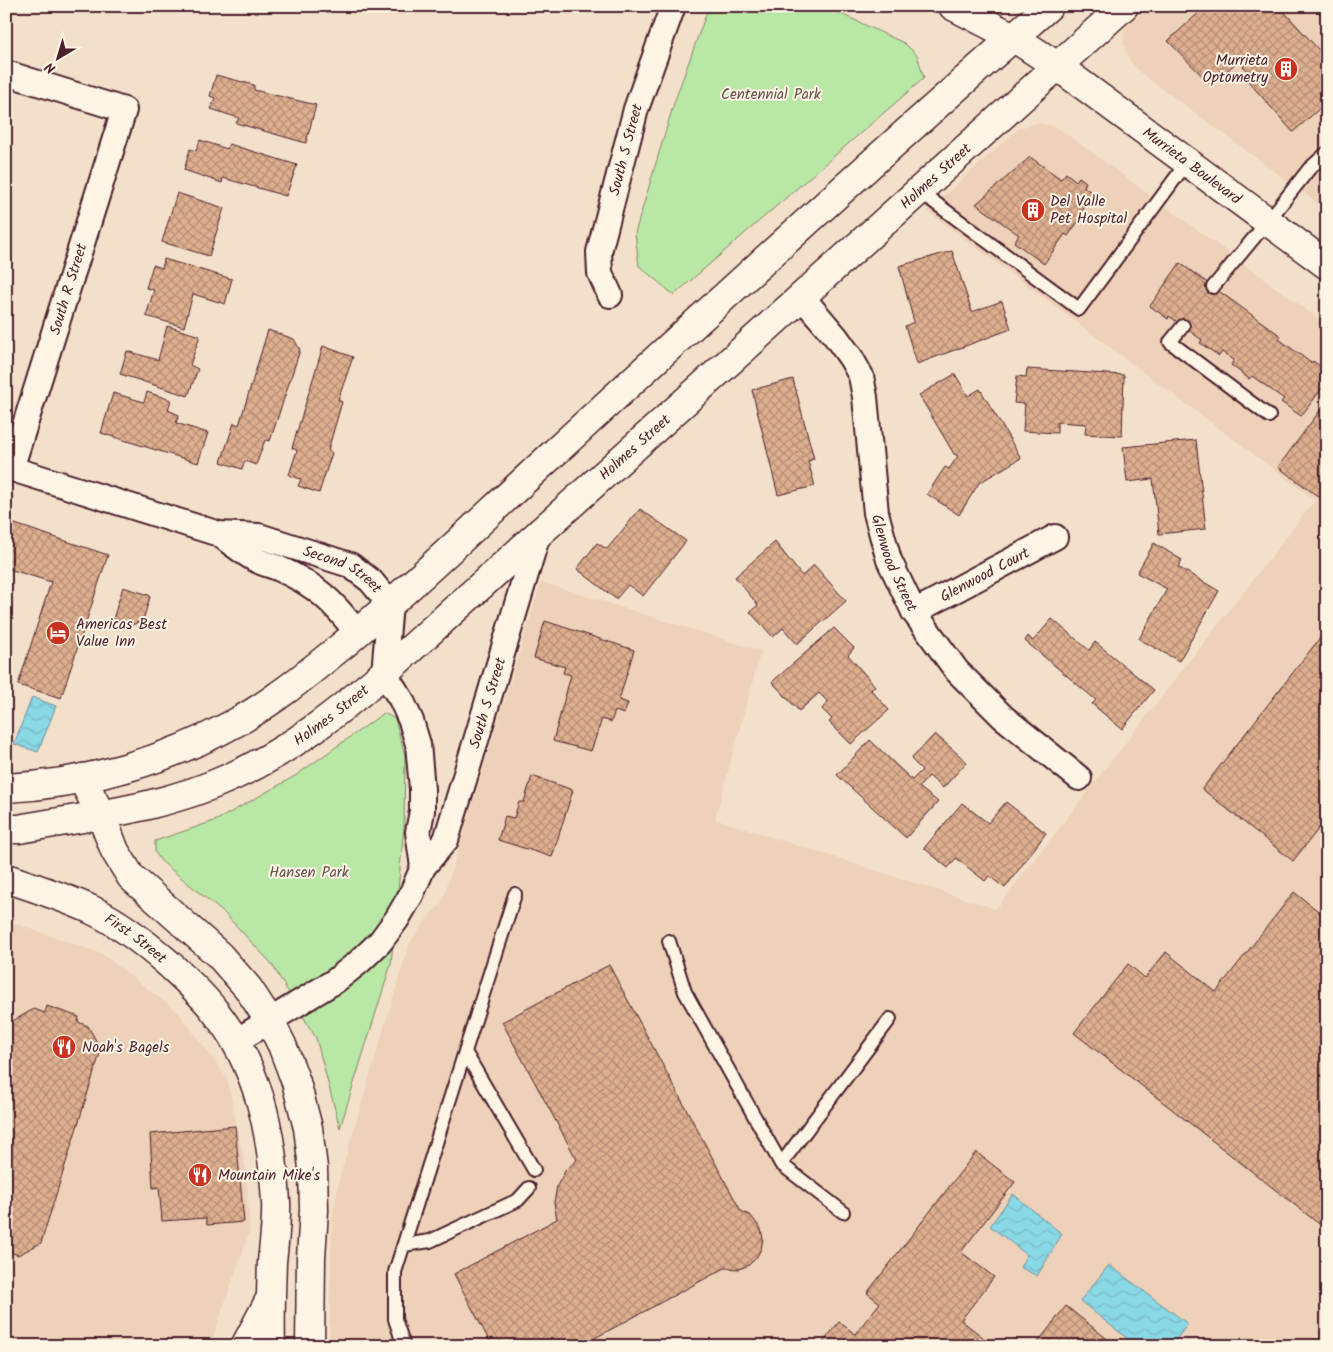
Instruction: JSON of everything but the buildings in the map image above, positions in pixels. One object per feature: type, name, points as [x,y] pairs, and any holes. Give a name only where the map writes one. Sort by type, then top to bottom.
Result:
[{"type":"main road","name":"Murrieta Boulevard","points":[[953,6],[1013,37],[1058,66],[1327,265]]},
{"type":"main road","points":[[6,788],[26,787],[82,778],[120,770],[160,756],[200,741],[236,723],[299,681],[390,604],[747,275],[1049,6]]},
{"type":"main road","name":"Holmes Street","points":[[101,815],[151,805],[190,794],[232,777],[301,738],[342,708],[384,673],[1124,6]]},
{"type":"main road","points":[[82,778],[101,815],[115,851],[131,878],[219,955],[248,988],[270,1020],[282,1045],[296,1082],[309,1136],[313,1168],[314,1210],[311,1258],[310,1346]]},
{"type":"main road","points":[[6,829],[18,829],[101,815]]},
{"type":"main road","name":"First Street","points":[[6,878],[64,898],[126,929],[191,984],[214,1010],[236,1041],[262,1101],[270,1138],[276,1205],[270,1299],[271,1346]]},
{"type":"main road","points":[[245,1346],[270,1299]]},
{"type":"street","name":"South S Street","points":[[610,296],[600,273],[599,252],[636,109],[673,6]]},
{"type":"street","name":"South R Street","points":[[6,74],[124,110],[9,468]]},
{"type":"street","name":"Glenwood Street","points":[[802,297],[846,351],[860,376],[865,396],[876,513],[889,560],[914,612],[957,672],[1003,718],[1079,778]]},
{"type":"street","name":"Second Street","points":[[9,468],[220,534],[259,536],[350,565],[371,582],[390,604],[384,673]]},
{"type":"street","name":"South S Street","points":[[236,1041],[335,981],[360,962],[380,942],[397,919],[412,895],[423,867],[446,840],[539,532]]},
{"type":"street","name":"Second Street","points":[[220,534],[252,558],[289,574],[324,595],[340,609],[357,633]]},
{"type":"street","name":"Glenwood Court","points":[[914,612],[1055,537]]},
{"type":"street","name":"South S Street","points":[[384,673],[401,698],[418,744],[422,811],[418,832],[423,867]]},
{"type":"lane","points":[[1214,287],[1309,169],[1327,153]]},
{"type":"lane","points":[[919,191],[1079,309],[1188,161]]},
{"type":"lane","points":[[1183,326],[1170,342],[1269,416]]},
{"type":"lane","points":[[404,1346],[396,1319],[395,1272],[515,894]]},
{"type":"lane","points":[[669,941],[685,992],[781,1164],[843,1212]]},
{"type":"lane","points":[[781,1164],[890,1019]]},
{"type":"lane","points":[[465,1052],[534,1170]]},
{"type":"lane","points":[[404,1245],[430,1241],[518,1200],[529,1188]]},
{"type":"shaded area","points":[[1139,6],[1315,6],[1327,20],[1327,210],[1141,73],[1130,61],[1123,44],[1125,25]]},
{"type":"shaded area","points":[[1037,123],[1057,127],[1327,325],[1327,1346],[329,1346],[332,1219],[340,1176],[409,944],[432,912],[441,905],[541,582],[761,651],[715,819],[996,909],[1315,500],[927,211],[1019,128]]},
{"type":"shaded area","points":[[6,920],[102,954],[179,1013],[227,1078],[245,1165],[250,1230],[210,1346],[6,1346]]},
{"type":"green space","name":"Centennial Park","points":[[709,6],[824,6],[904,43],[917,55],[924,78],[674,295],[639,266],[635,233],[674,103]]},
{"type":"green space","name":"Hansen Park","points":[[384,713],[395,719],[405,756],[404,827],[391,964],[340,1128],[316,1038],[271,963],[225,914],[161,861],[155,852],[155,841],[217,820],[295,776]]},
{"type":"water","points":[[32,697],[56,706],[38,752],[14,744]]},
{"type":"water","points":[[1013,1194],[1062,1234],[1037,1276],[1020,1267],[1027,1255],[990,1226]]},
{"type":"water","points":[[1109,1265],[1188,1324],[1171,1346],[1137,1346],[1080,1301]]},
{"type":"place","name":"Murrieta Optometry","points":[[1286,69]]},
{"type":"place","name":"Del Valle Pet Hospital","points":[[1033,210]]},
{"type":"place","name":"Americas Best Value Inn","points":[[58,633]]},
{"type":"place","name":"Noah's Bagels","points":[[64,1047]]},
{"type":"place","name":"Mountain Mike's","points":[[200,1175]]}]
